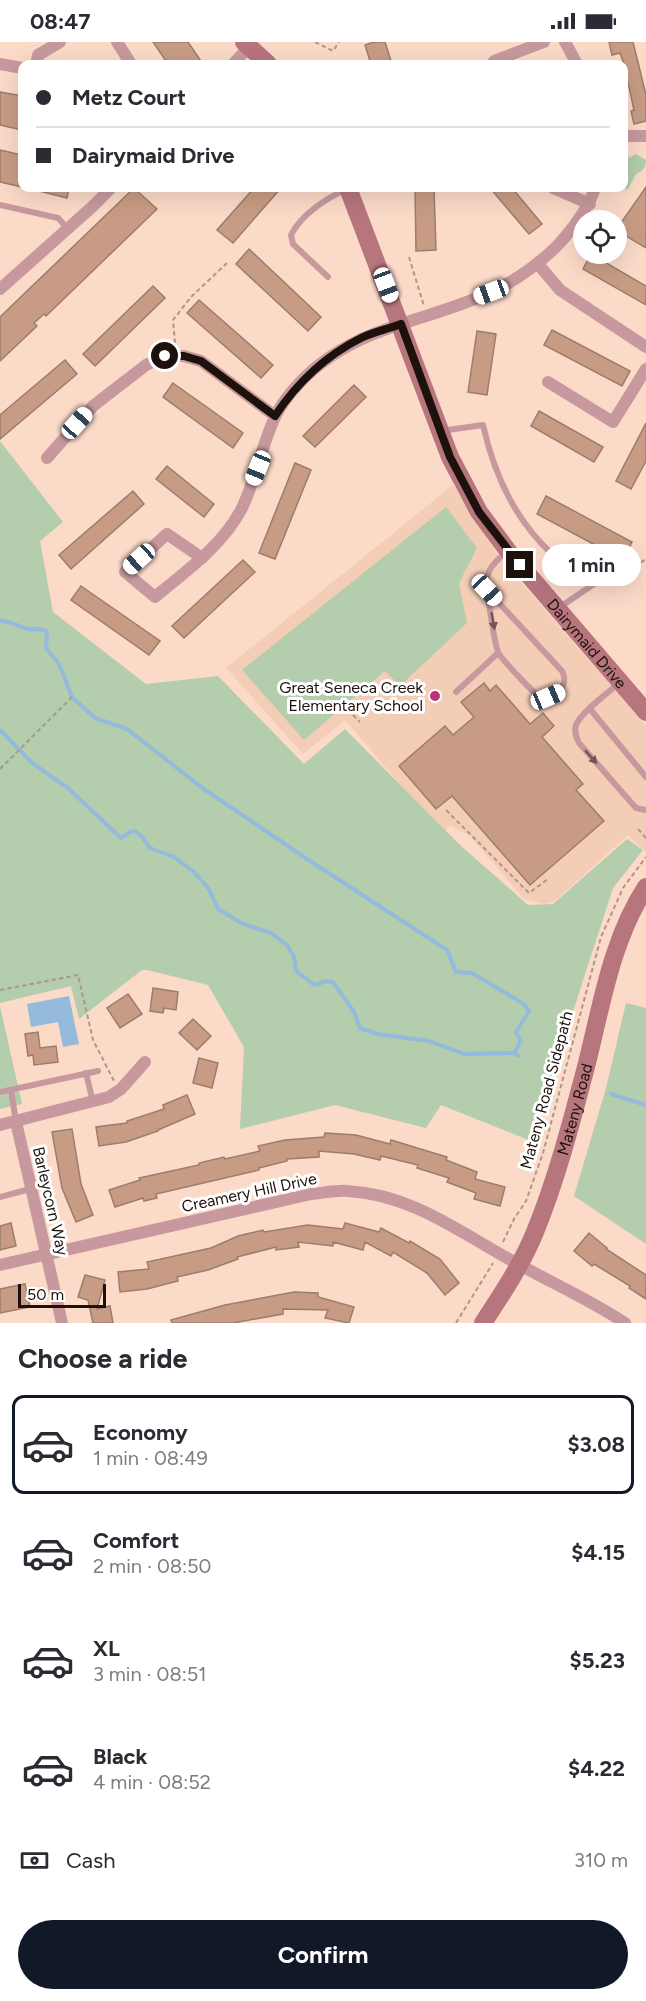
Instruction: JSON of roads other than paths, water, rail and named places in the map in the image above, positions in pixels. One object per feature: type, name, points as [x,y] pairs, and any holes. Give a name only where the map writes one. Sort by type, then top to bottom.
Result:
[{"type":"street","points":[[37,60],[38,55],[60,42]]},
{"type":"street","points":[[117,42],[128,60]]},
{"type":"street","points":[[497,60],[544,42]]},
{"type":"street","points":[[565,42],[575,60]]},
{"type":"street","points":[[236,60],[246,44],[264,60]]},
{"type":"street","points":[[0,64],[18,67]]},
{"type":"street","points":[[628,136],[646,136]]},
{"type":"street","points":[[2,283],[68,229],[107,192]]},
{"type":"street","name":"Dairymaid Drive","points":[[350,192],[450,457],[479,512],[508,551],[646,712]]},
{"type":"street","points":[[562,192],[590,204]]},
{"type":"street","points":[[202,558],[167,534],[124,572],[156,597],[202,558],[228,531],[241,510],[275,416],[290,394],[328,357],[362,337],[491,292],[515,280],[538,264],[571,231],[590,204],[594,192]]},
{"type":"street","points":[[538,264],[560,290],[646,347]]},
{"type":"street","points":[[47,458],[93,406],[146,365],[165,356],[184,356],[201,361],[275,416]]},
{"type":"street","points":[[548,382],[614,422],[646,369]]},
{"type":"street","name":"Mateny Road","points":[[483,1323],[507,1286],[534,1234],[576,1106],[619,937],[646,887]]},
{"type":"street","points":[[0,1125],[109,1097],[119,1090],[145,1062]]},
{"type":"street","name":"Barleycorn Way","points":[[16,1122],[62,1323]]},
{"type":"street","name":"Creamery Hill Drive","points":[[0,1265],[311,1194],[347,1191],[382,1196],[421,1209],[455,1226],[518,1265],[595,1303],[624,1323]]},
{"type":"lane","points":[[328,277],[293,244],[291,235],[296,225],[329,197],[340,192]]},
{"type":"lane","points":[[0,206],[58,218],[68,229]]},
{"type":"lane","points":[[440,431],[483,424],[491,456],[512,506],[530,531],[554,555],[594,584],[557,609]]},
{"type":"lane","points":[[487,590],[556,664],[566,678],[565,686],[559,692],[548,697],[538,696],[498,653],[487,590],[486,582],[492,564],[508,551]]},
{"type":"lane","points":[[456,692],[498,653]]},
{"type":"lane","points":[[619,683],[580,718],[575,727],[576,735],[579,743],[636,808],[646,810]]},
{"type":"lane","points":[[590,709],[646,777]]},
{"type":"lane","points":[[0,1092],[98,1071]]},
{"type":"lane","points":[[86,1073],[93,1102]]},
{"type":"lane","points":[[11,1090],[16,1122]]},
{"type":"lane","points":[[0,1197],[30,1189]]},
{"type":"water","points":[[69,996],[79,1044],[63,1047],[58,1022],[31,1027],[27,1004]]},
{"type":"waterway","points":[[0,621],[47,632],[46,648],[59,664],[72,697],[95,718],[127,729],[201,787],[447,950],[456,972],[472,973],[524,1004],[529,1011],[516,1032],[521,1041],[514,1053]]},
{"type":"waterway","points":[[0,730],[32,763],[68,788],[121,838],[135,831],[150,848],[174,857],[194,872],[209,889],[218,909],[243,924],[271,933],[287,945],[294,957],[296,971],[314,985],[327,981],[333,982],[354,1012],[360,1028],[377,1034],[429,1041],[464,1054],[514,1053],[518,1056]]},
{"type":"waterway","points":[[611,1094],[646,1105]]},
{"type":"place","name":"Great Seneca Creek Elementary School","points":[[435,696]]}]
